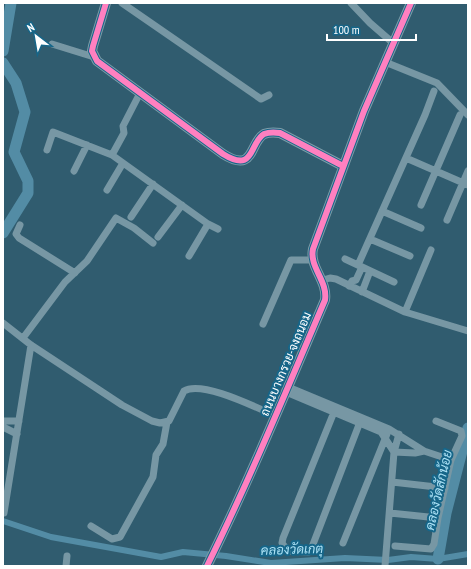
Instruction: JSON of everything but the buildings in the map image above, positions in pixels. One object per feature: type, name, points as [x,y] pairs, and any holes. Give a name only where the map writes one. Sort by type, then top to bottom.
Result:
[{"type":"street","points":[[106,3],[92,51],[96,61],[216,149],[234,160],[246,158],[251,155],[261,137],[272,132],[280,133],[343,166]]},
{"type":"street","points":[[122,3],[261,99],[269,95]]},
{"type":"street","points":[[351,3],[370,23],[393,43]]},
{"type":"street","points":[[263,324],[291,260],[313,260],[313,249],[343,166],[385,62],[411,3]]},
{"type":"street","points":[[52,44],[94,57]]},
{"type":"street","points":[[385,62],[437,83],[468,115]]},
{"type":"street","points":[[349,286],[356,280],[370,239],[434,91]]},
{"type":"street","points":[[112,155],[124,133],[122,126],[140,93]]},
{"type":"street","points":[[421,206],[460,115]]},
{"type":"street","points":[[47,150],[53,132],[112,155],[208,224],[218,229]]},
{"type":"street","points":[[74,171],[87,145]]},
{"type":"street","points":[[406,158],[465,184]]},
{"type":"street","points":[[107,190],[122,163]]},
{"type":"street","points":[[447,220],[465,184],[468,171]]},
{"type":"street","points":[[130,217],[153,184]]},
{"type":"street","points":[[158,238],[182,205]]},
{"type":"street","points":[[382,211],[421,228]]},
{"type":"street","points":[[23,338],[65,282],[87,261],[116,218],[134,228],[153,243]]},
{"type":"street","points":[[189,256],[208,224]]},
{"type":"street","points":[[20,225],[16,234],[19,238],[75,273]]},
{"type":"street","points":[[370,239],[410,256]]},
{"type":"street","points":[[405,312],[431,250]]},
{"type":"street","points":[[345,259],[394,282]]},
{"type":"street","name":"ถนนบางกรวย-จงถนอม","points":[[208,563],[219,544],[276,416],[325,300],[326,290],[323,280],[313,260]]},
{"type":"street","points":[[362,292],[364,283],[370,271]]},
{"type":"street","points":[[323,280],[333,278],[405,312],[468,331]]},
{"type":"street","points":[[356,280],[364,283]]},
{"type":"street","points":[[3,323],[31,345],[122,406],[152,421],[160,423],[167,422]]},
{"type":"street","points":[[4,514],[31,345]]},
{"type":"street","points":[[91,526],[112,539],[120,537],[153,477],[156,455],[163,444],[167,422],[171,418],[184,391],[193,388],[216,392],[236,398],[276,416]]},
{"type":"street","points":[[287,389],[332,409],[389,429],[400,434],[424,451],[451,460]]},
{"type":"street","points":[[332,409],[283,538],[282,543],[288,551],[309,552],[312,547],[359,419]]},
{"type":"street","points":[[359,419],[386,436],[394,452]]},
{"type":"street","points":[[3,422],[19,421]]},
{"type":"street","points":[[395,546],[431,548],[434,544],[438,518],[451,460],[462,436],[461,431],[436,421]]},
{"type":"street","points":[[3,427],[17,434]]},
{"type":"street","points":[[343,543],[389,429]]},
{"type":"street","points":[[385,566],[394,452],[400,434]]},
{"type":"street","points":[[394,452],[409,453],[424,451]]},
{"type":"street","points":[[392,482],[445,488]]},
{"type":"street","points":[[390,513],[438,518]]},
{"type":"street","points":[[66,566],[67,556]]},
{"type":"waterway","points":[[3,51],[11,3]]},
{"type":"waterway","points":[[3,63],[16,83],[25,112],[14,152],[28,181],[28,193],[3,233]]},
{"type":"waterway","name":"คลองวัดสักน้อย","points":[[438,559],[446,513],[468,428]]},
{"type":"waterway","name":"คลองวัดเกตุ","points":[[3,521],[51,537],[161,557],[183,552],[226,556],[271,563],[345,558],[388,560],[411,557],[438,559],[468,554]]},
{"type":"cycle path","points":[[106,3],[92,51],[97,61],[223,154],[241,161],[246,159],[250,155],[259,138],[264,134],[276,132],[343,166]]},
{"type":"cycle path","points":[[207,566],[253,467],[325,300],[324,287],[312,256],[313,249],[364,111],[411,3]]}]
